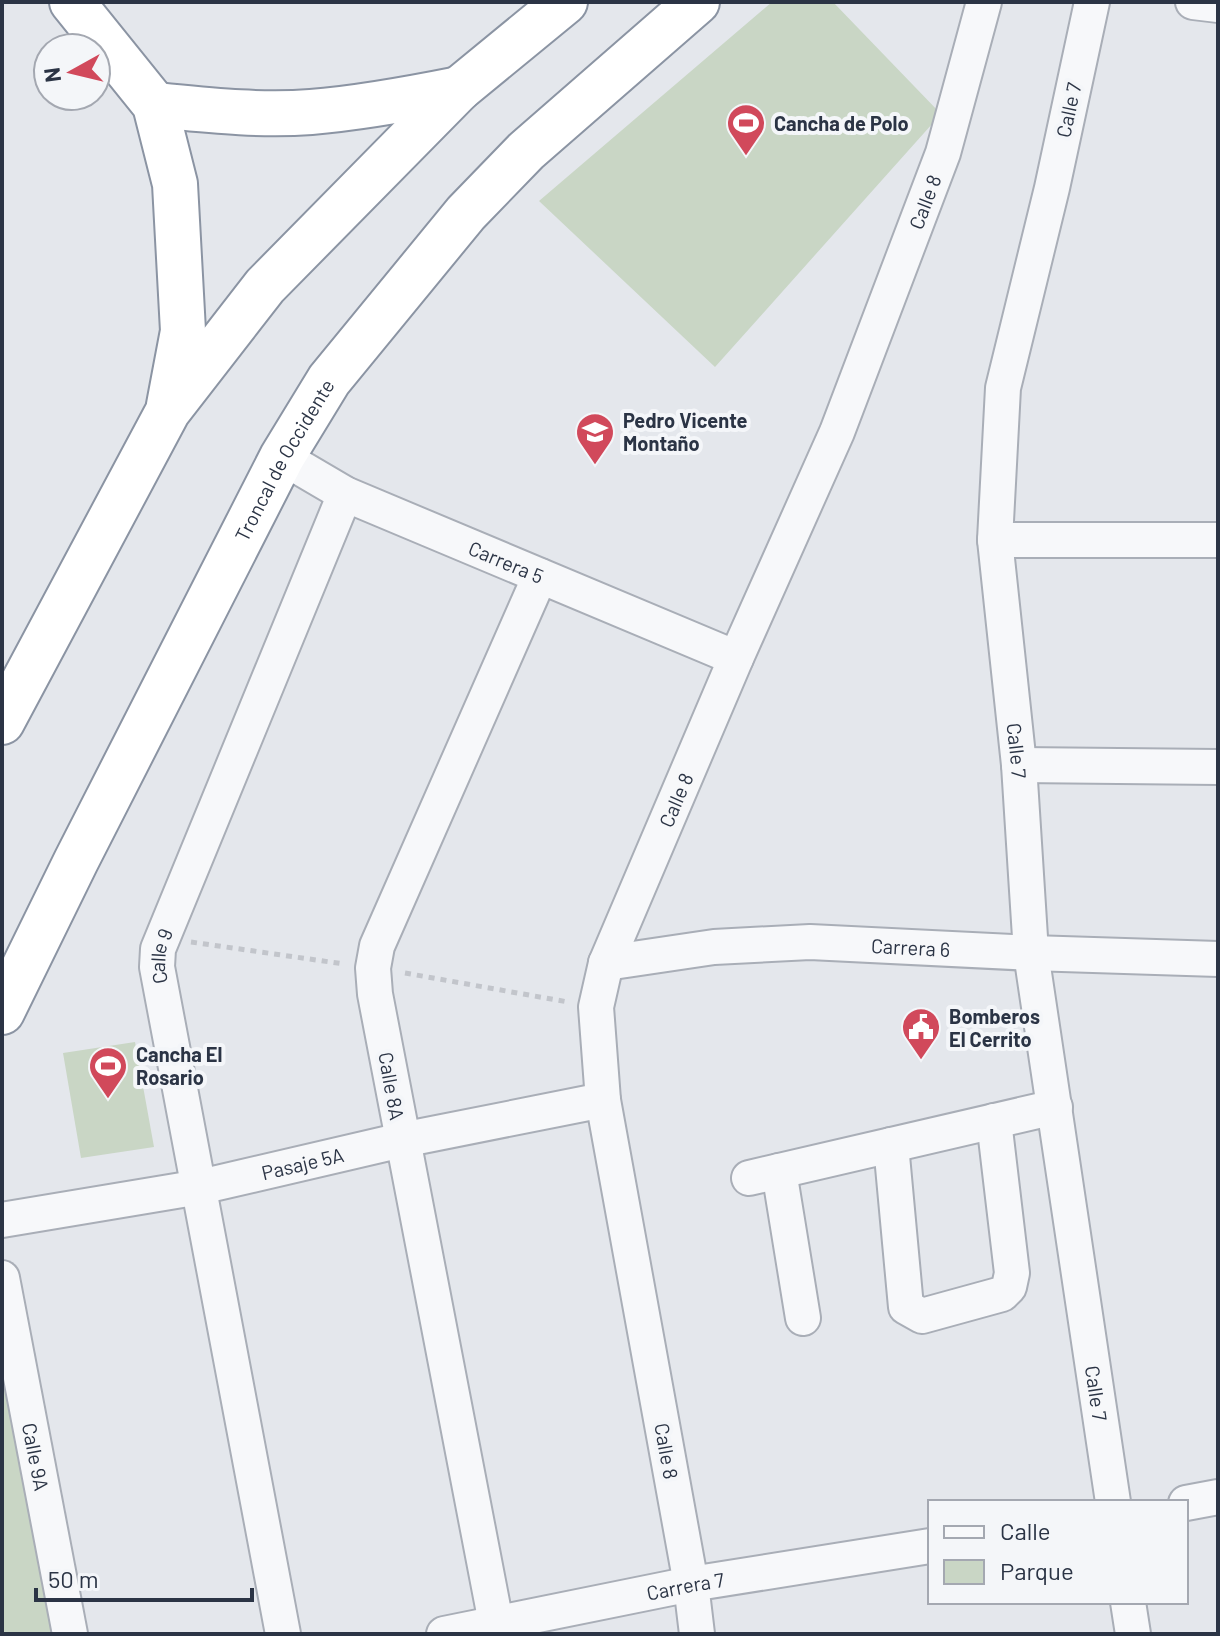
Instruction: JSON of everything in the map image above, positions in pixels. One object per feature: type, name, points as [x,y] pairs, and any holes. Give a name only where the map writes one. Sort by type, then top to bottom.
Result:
[{"type":"highway","points":[[72,2],[155,105],[175,184],[183,331],[168,411]]},
{"type":"highway","points":[[2,722],[168,411],[265,286],[459,89],[565,2]]},
{"type":"highway","name":"Troncal de Occidente","points":[[2,1012],[282,457],[329,380],[466,213],[526,151],[697,2]]},
{"type":"highway","points":[[155,105],[231,113],[308,112],[384,104],[459,89]]},
{"type":"street","name":"Calle 8","points":[[697,1634],[691,1584],[603,1100],[596,1007],[606,963],[736,658],[843,418],[943,153],[984,2]]},
{"type":"street","name":"Calle 7","points":[[1092,2],[1052,188],[1003,388],[995,540],[1019,765],[1031,953],[1113,1500]]},
{"type":"street","points":[[1193,2],[1218,5]]},
{"type":"street","name":"Carrera 5","points":[[282,457],[345,494],[736,658]]},
{"type":"street","name":"Calle 9","points":[[283,1634],[157,967],[162,938],[345,494]]},
{"type":"street","points":[[995,540],[1218,540]]},
{"type":"street","name":"Calle 8A","points":[[496,1623],[402,1140],[373,968],[377,946],[540,576]]},
{"type":"street","points":[[1019,765],[1218,767]]},
{"type":"street","name":"Carrera 6","points":[[606,963],[714,947],[810,942],[1218,959]]},
{"type":"street","name":"Pasaje 5A","points":[[2,1220],[200,1187],[402,1140],[603,1100]]},
{"type":"street","points":[[803,1318],[764,1175],[1055,1107]]},
{"type":"street","points":[[891,1145],[906,1307],[922,1316],[1002,1294],[1009,1287],[1012,1273],[994,1121]]},
{"type":"street","name":"Calle 9A","points":[[2,1278],[70,1634]]},
{"type":"street","points":[[1188,1503],[1218,1497]]},
{"type":"street","name":"Carrera 7","points":[[444,1634],[691,1584],[928,1546]]},
{"type":"street","points":[[1128,1604],[1133,1634]]},
{"type":"path","points":[[162,938],[373,968],[596,1007]]},
{"type":"green space","name":"Cancha de Polo","points":[[772,2],[833,2],[941,114],[715,367],[539,201]]},
{"type":"green space","name":"Cancha El Rosario","points":[[135,1042],[154,1147],[81,1158],[63,1053]]},
{"type":"green space","points":[[2,1297],[66,1634],[2,1634]]},
{"type":"place","name":"Cancha de Polo","points":[[746,157]]},
{"type":"place","name":"Pedro Vicente Montaño","points":[[595,466]]},
{"type":"place","name":"Bomberos El Cerrito","points":[[921,1061]]},
{"type":"place","name":"Cancha El Rosario","points":[[108,1100]]}]
